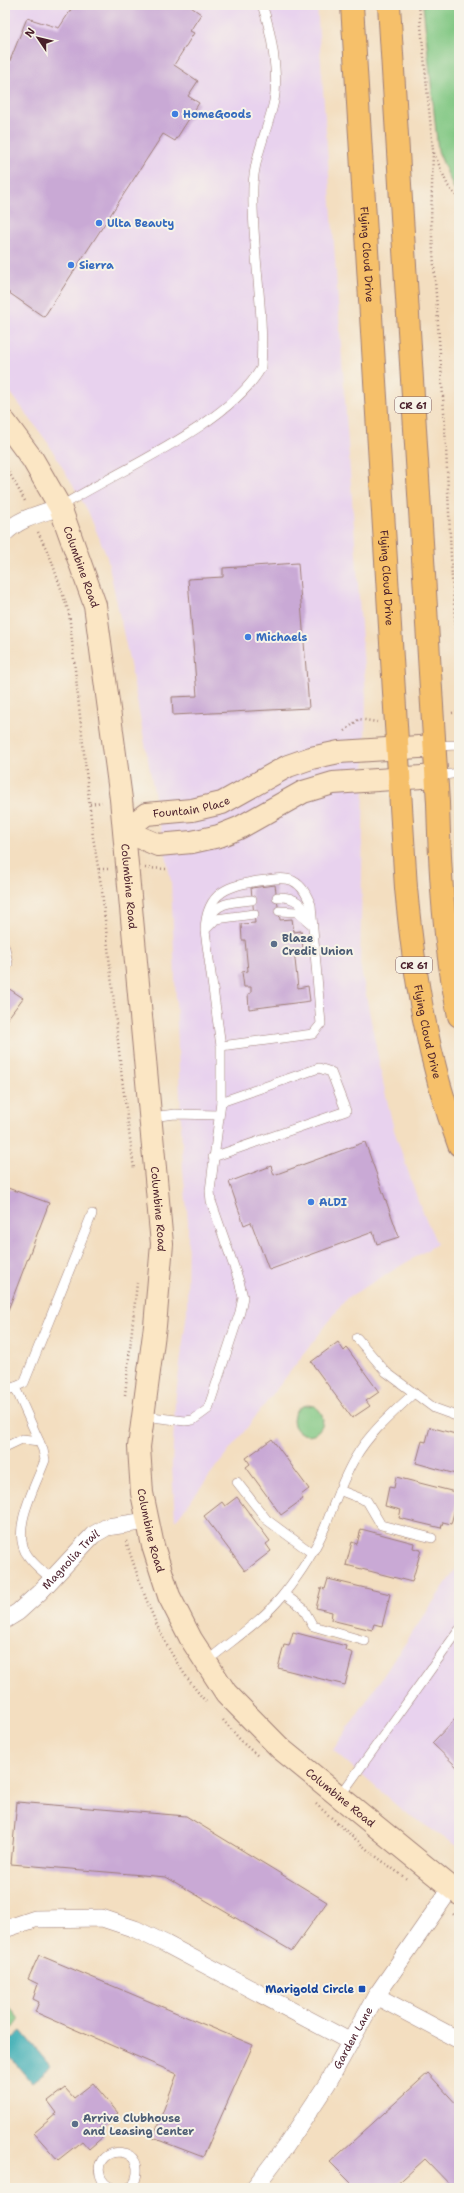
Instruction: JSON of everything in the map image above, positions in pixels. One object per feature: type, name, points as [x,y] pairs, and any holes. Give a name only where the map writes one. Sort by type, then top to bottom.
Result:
[{"type":"main road","name":"Flying Cloud Drive","points":[[352,5],[397,749],[412,953],[424,1020],[445,1108],[459,1145]]},
{"type":"main road","name":"CR 61","points":[[389,5],[435,746],[440,871],[446,942],[459,1016]]},
{"type":"street","name":"Columbine Road","points":[[5,422],[33,460],[60,508],[95,606],[125,831],[162,1244],[155,1326],[139,1447],[142,1493],[152,1546],[169,1596],[205,1663],[226,1693],[253,1723],[281,1749],[456,1887]]},
{"type":"street","points":[[5,533],[11,527],[30,517],[60,508]]},
{"type":"street","name":"Fountain Place","points":[[125,831],[146,814],[192,810],[222,803],[288,766],[311,758],[338,752],[435,746]]},
{"type":"street","points":[[125,831],[158,845],[192,842],[219,836],[239,828],[303,792],[317,787],[333,783],[436,776]]},
{"type":"street","name":"Magnolia Trail","points":[[5,1620],[18,1612],[52,1580],[93,1535],[107,1527],[147,1521]]},
{"type":"street","name":"Garden Lane","points":[[254,2188],[286,2146],[327,2084],[349,2042],[376,1996],[456,1887]]},
{"type":"street","points":[[5,1929],[35,1919],[102,1918],[135,1929],[166,1944],[349,2042]]},
{"type":"street","points":[[376,1996],[459,2040]]},
{"type":"lane","points":[[60,508],[199,426],[246,388],[261,368],[253,185],[259,154],[274,99],[275,75],[273,53],[262,5]]},
{"type":"lane","points":[[435,746],[459,745]]},
{"type":"lane","points":[[436,776],[459,773]]},
{"type":"lane","points":[[143,1416],[185,1422],[202,1416],[208,1409],[240,1312],[242,1297],[239,1281],[211,1201],[210,1183],[221,1102],[221,1046],[206,931],[206,916],[209,907],[221,892],[238,884],[284,878],[292,880],[300,885],[306,893],[311,905],[322,1017],[318,1030],[313,1034],[303,1036],[221,1046]]},
{"type":"lane","points":[[277,897],[286,897],[301,904],[313,927]]},
{"type":"lane","points":[[206,931],[209,918],[220,905],[252,900]]},
{"type":"lane","points":[[279,911],[297,912],[313,927]]},
{"type":"lane","points":[[206,931],[216,919],[254,914]]},
{"type":"lane","points":[[5,948],[8,964],[5,968]]},
{"type":"lane","points":[[214,1157],[346,1111],[331,1072],[319,1068],[221,1102]]},
{"type":"lane","points":[[151,1117],[175,1114],[219,1115]]},
{"type":"lane","points":[[5,1391],[24,1383],[92,1214]]},
{"type":"lane","points":[[357,1338],[386,1372],[434,1408],[459,1417]]},
{"type":"lane","points":[[15,1386],[46,1460],[21,1526],[21,1540],[27,1555],[52,1580]]},
{"type":"lane","points":[[205,1663],[260,1620],[284,1594],[312,1553],[339,1490],[356,1457],[376,1430],[414,1393]]},
{"type":"lane","points":[[5,1447],[22,1439],[39,1441]]},
{"type":"lane","points":[[237,1482],[267,1520],[312,1553]]},
{"type":"lane","points":[[339,1490],[367,1500],[381,1525],[432,1538]]},
{"type":"lane","points":[[284,1594],[303,1608],[313,1626],[365,1641]]},
{"type":"lane","points":[[340,1796],[459,1630]]},
{"type":"lane","points":[[113,2188],[107,2186],[99,2172],[101,2163],[106,2155],[116,2151],[126,2153],[134,2158],[137,2167],[137,2176],[131,2187]]},
{"type":"path","points":[[419,5],[433,150],[431,222],[445,426],[452,578],[459,669]]},
{"type":"path","points":[[433,150],[448,186],[459,199]]},
{"type":"shaded area","points":[[5,5],[317,5],[366,696],[360,964],[394,1130],[419,1203],[437,1244],[347,1298],[175,1521],[172,1465],[175,1402],[187,1312],[188,1222],[183,1168],[171,882],[129,659],[107,557],[88,511],[48,443],[5,385]]},
{"type":"shaded area","points":[[459,1564],[459,1847],[403,1811],[333,1750]]},
{"type":"green space","points":[[423,5],[455,5],[459,9],[459,184],[454,189],[438,151]]},
{"type":"green space","points":[[308,1405],[314,1406],[322,1414],[322,1426],[314,1434],[308,1435],[302,1434],[294,1426],[293,1420],[294,1414],[302,1406]]},
{"type":"green space","points":[[5,2002],[20,2020],[5,2033]]},
{"type":"water","points":[[21,2031],[51,2067],[32,2082],[5,2050],[5,2045]]},
{"type":"building","points":[[74,5],[188,5],[201,14],[190,31],[194,33],[174,65],[198,81],[188,96],[199,103],[175,141],[163,134],[44,317],[5,290],[5,108],[8,103],[5,101],[5,73],[27,18],[59,28]]},
{"type":"building","name":"Michaels","points":[[298,563],[309,708],[173,715],[172,697],[197,696],[188,579],[223,577],[223,568]]},
{"type":"building","name":"Blaze Credit Union","points":[[275,885],[280,920],[292,919],[294,932],[301,931],[303,949],[294,950],[298,988],[308,986],[310,1001],[249,1009],[248,994],[251,993],[251,987],[244,987],[242,972],[248,971],[245,940],[242,940],[241,924],[255,923],[251,888]]},
{"type":"building","points":[[5,986],[23,998],[5,1022]]},
{"type":"building","name":"ALDI","points":[[365,1142],[399,1237],[377,1244],[373,1232],[269,1270],[251,1222],[244,1225],[229,1182],[271,1166],[274,1175]]},
{"type":"building","points":[[5,1187],[49,1203],[5,1318]]},
{"type":"building","points":[[338,1342],[344,1351],[347,1348],[379,1392],[366,1401],[370,1406],[352,1418],[311,1362]]},
{"type":"building","points":[[430,1427],[459,1435],[459,1475],[416,1463],[422,1441],[426,1442]]},
{"type":"building","points":[[272,1439],[309,1489],[301,1495],[303,1499],[281,1515],[246,1467],[250,1464],[246,1458]]},
{"type":"building","points":[[396,1477],[459,1493],[451,1524],[443,1522],[441,1528],[399,1518],[401,1510],[385,1506],[389,1487],[394,1488]]},
{"type":"building","points":[[237,1497],[270,1541],[266,1544],[271,1551],[245,1571],[204,1516],[222,1502],[225,1506]]},
{"type":"building","points":[[361,1529],[414,1543],[413,1548],[421,1550],[412,1582],[346,1565],[352,1542],[357,1544]]},
{"type":"building","points":[[328,1579],[390,1594],[382,1626],[374,1624],[372,1630],[331,1620],[332,1612],[316,1608],[321,1588],[325,1589]]},
{"type":"building","points":[[293,1632],[346,1646],[345,1650],[353,1653],[345,1685],[278,1668],[284,1645],[289,1646]]},
{"type":"building","points":[[459,1715],[459,1769],[432,1743]]},
{"type":"building","points":[[17,1802],[186,1816],[327,1902],[292,1951],[166,1877],[11,1864]]},
{"type":"building","points":[[39,1955],[253,2045],[203,2157],[153,2138],[177,2074],[35,2012],[39,2002],[33,1999],[38,1984],[28,1979]]},
{"type":"building","points":[[428,2073],[459,2107],[459,2188],[453,2188],[425,2159],[393,2188],[356,2188],[330,2162]]},
{"type":"building","name":"Arrive Clubhouse and Leasing Center","points":[[93,2083],[118,2113],[99,2128],[104,2136],[89,2149],[82,2141],[58,2160],[34,2133],[57,2113],[48,2101],[65,2088],[74,2098]]},
{"type":"place","name":"HomeGoods","points":[[175,114]]},
{"type":"place","name":"Ulta Beauty","points":[[99,223]]},
{"type":"place","name":"Sierra","points":[[71,265]]},
{"type":"place","name":"Michaels","points":[[248,637]]},
{"type":"place","name":"Blaze Credit Union","points":[[274,944]]},
{"type":"place","name":"ALDI","points":[[311,1202]]},
{"type":"place","name":"Marigold Circle","points":[[362,1989]]},
{"type":"place","name":"Arrive Clubhouse and Leasing Center","points":[[75,2124]]}]
